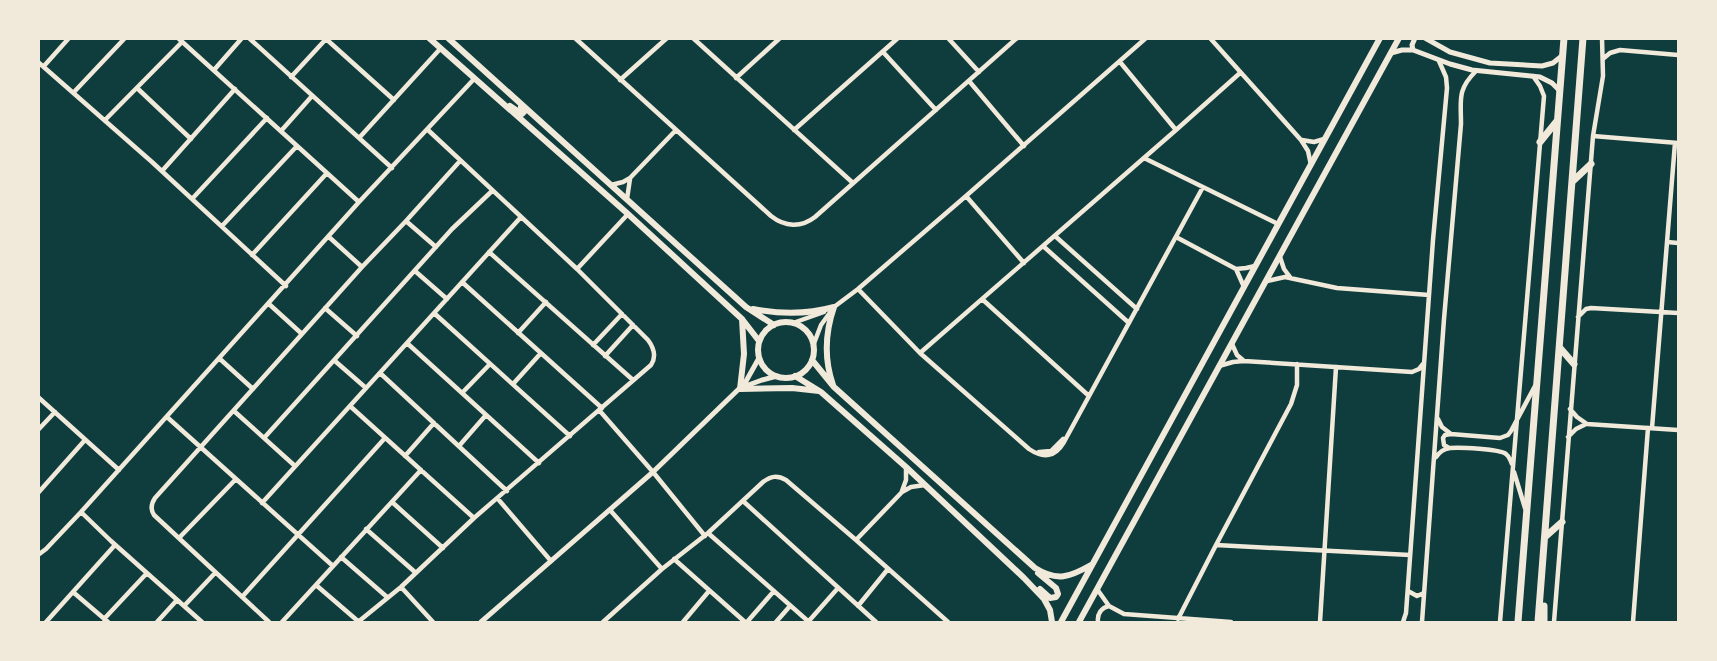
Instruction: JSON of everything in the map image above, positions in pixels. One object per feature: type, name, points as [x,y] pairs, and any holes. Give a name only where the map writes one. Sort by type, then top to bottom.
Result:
[{"type":"main road","points":[[429,38],[628,214],[742,319],[759,341]]},
{"type":"main road","points":[[447,38],[746,307],[774,325]]},
{"type":"main road","points":[[1060,622],[1380,38]]},
{"type":"main road","points":[[1079,622],[1399,38]]},
{"type":"main road","points":[[1515,622],[1564,38]]},
{"type":"main road","points":[[1538,622],[1584,38]]},
{"type":"main road","points":[[496,99],[522,114],[524,112],[519,103]]},
{"type":"main road","points":[[1540,142],[1557,120]]},
{"type":"main road","points":[[1573,181],[1591,164]]},
{"type":"main road","points":[[746,307],[798,312],[834,307]]},
{"type":"main road","points":[[834,307],[828,326],[826,347],[834,387]]},
{"type":"main road","points":[[742,319],[744,354],[740,389],[792,388],[821,391]]},
{"type":"main road","points":[[793,323],[807,331],[813,346],[812,360],[805,370],[795,376],[783,378],[766,369],[759,358],[759,341],[765,331],[774,325],[793,323]]},
{"type":"main road","points":[[1560,348],[1574,364]]},
{"type":"main road","points":[[812,360],[834,387],[1056,588],[1056,597],[1050,598],[1024,578]]},
{"type":"main road","points":[[795,376],[821,391],[1024,578],[1044,598],[1052,622]]},
{"type":"main road","points":[[1545,537],[1562,522]]},
{"type":"main road","points":[[1034,568],[1046,575],[1063,577],[1074,575],[1093,564]]},
{"type":"main road","points":[[1543,564],[1544,622]]},
{"type":"street","points":[[44,66],[69,38]]},
{"type":"street","points":[[74,92],[125,38]]},
{"type":"street","points":[[214,70],[242,38]]},
{"type":"street","points":[[249,38],[392,168]]},
{"type":"street","points":[[457,38],[458,48]]},
{"type":"street","points":[[575,38],[771,216],[790,225],[806,223],[815,217],[1017,38]]},
{"type":"street","points":[[620,80],[667,38]]},
{"type":"street","points":[[693,38],[853,183]]},
{"type":"street","points":[[736,78],[780,38]]},
{"type":"street","points":[[794,130],[898,38]]},
{"type":"street","points":[[948,38],[979,72]]},
{"type":"street","points":[[793,323],[834,307],[858,289],[1146,38]]},
{"type":"street","points":[[1210,38],[1301,140],[1308,151],[1311,165]]},
{"type":"street","points":[[1413,50],[1415,38]]},
{"type":"street","points":[[1425,38],[1450,52],[1490,63],[1547,65],[1563,55]]},
{"type":"street","points":[[1555,622],[1593,136],[1603,76],[1602,38]]},
{"type":"street","points":[[291,77],[326,39],[394,100]]},
{"type":"street","points":[[105,120],[180,40],[359,202]]},
{"type":"street","points":[[359,138],[440,49]]},
{"type":"street","points":[[1391,53],[1413,50],[1476,71],[1533,76],[1548,81],[1560,91]]},
{"type":"street","points":[[1603,59],[1620,50],[1678,55]]},
{"type":"street","points":[[883,52],[936,110]]},
{"type":"street","points":[[1404,622],[1438,177],[1451,100],[1439,60]]},
{"type":"street","points":[[38,62],[162,171],[286,286]]},
{"type":"street","points":[[1120,62],[1176,131]]},
{"type":"street","points":[[1524,76],[1528,72],[1525,65]]},
{"type":"street","points":[[1422,622],[1461,102],[1464,85],[1476,71]]},
{"type":"street","points":[[920,353],[1240,73]]},
{"type":"street","points":[[1500,622],[1544,96],[1533,76]]},
{"type":"street","points":[[38,555],[119,470],[359,202],[474,79]]},
{"type":"street","points":[[969,81],[1024,146]]},
{"type":"street","points":[[137,88],[191,139]]},
{"type":"street","points":[[162,171],[235,89]]},
{"type":"street","points":[[281,131],[312,96]]},
{"type":"street","points":[[1451,100],[1461,102]]},
{"type":"street","points":[[192,199],[267,118]]},
{"type":"street","points":[[316,585],[358,622],[651,365],[654,356],[650,343],[578,269],[428,130]]},
{"type":"street","points":[[611,185],[630,178],[676,130]]},
{"type":"street","points":[[1593,136],[1677,143],[1633,622]]},
{"type":"street","points":[[1301,140],[1314,142],[1325,138]]},
{"type":"street","points":[[222,226],[297,146]]},
{"type":"street","points":[[1144,158],[1278,224]]},
{"type":"street","points":[[269,622],[154,515],[151,504],[460,161]]},
{"type":"street","points":[[253,255],[327,173]]},
{"type":"street","points":[[626,199],[630,178]]},
{"type":"street","points":[[858,289],[920,353],[1024,445],[1035,453],[1049,456],[1059,449],[1067,436],[1203,187]]},
{"type":"street","points":[[264,438],[458,223],[492,191]]},
{"type":"street","points":[[966,196],[1024,263]]},
{"type":"street","points":[[578,269],[628,214]]},
{"type":"street","points":[[262,503],[521,217]]},
{"type":"street","points":[[406,221],[436,247]]},
{"type":"street","points":[[1055,236],[1137,309]]},
{"type":"street","points":[[329,237],[362,267]]},
{"type":"street","points":[[1176,237],[1236,269],[1256,265]]},
{"type":"street","points":[[1667,242],[1678,243]]},
{"type":"street","points":[[1043,246],[1129,323]]},
{"type":"street","points":[[489,252],[633,380]]},
{"type":"street","points":[[1280,256],[1282,265],[1291,278]]},
{"type":"street","points":[[1236,269],[1244,287]]},
{"type":"street","points":[[415,271],[447,299]]},
{"type":"street","points":[[1267,281],[1291,278],[1337,288],[1429,295]]},
{"type":"street","points":[[462,282],[600,409],[707,535],[808,622],[838,588]]},
{"type":"street","points":[[1580,294],[1581,300],[1591,308]]},
{"type":"street","points":[[982,299],[1089,396]]},
{"type":"street","points":[[518,333],[546,302]]},
{"type":"street","points":[[269,304],[302,334]]},
{"type":"street","points":[[813,346],[821,324],[834,307]]},
{"type":"street","points":[[326,308],[356,336]]},
{"type":"street","points":[[1578,318],[1586,309],[1591,308],[1678,313]]},
{"type":"street","points":[[434,313],[570,436]]},
{"type":"street","points":[[593,345],[622,314]]},
{"type":"street","points":[[605,356],[633,325]]},
{"type":"street","points":[[407,343],[539,463]]},
{"type":"street","points":[[1232,344],[1237,355],[1244,361]]},
{"type":"street","points":[[513,384],[541,353]]},
{"type":"street","points":[[481,622],[653,472],[740,389],[759,358]]},
{"type":"street","points":[[219,359],[253,389]]},
{"type":"street","points":[[335,361],[366,388]]},
{"type":"street","points":[[1219,367],[1244,361],[1412,372],[1424,363]]},
{"type":"street","points":[[461,393],[491,364]]},
{"type":"street","points":[[1178,620],[1291,404],[1297,385],[1297,364]]},
{"type":"street","points":[[1320,622],[1336,367]]},
{"type":"street","points":[[1412,372],[1422,382]]},
{"type":"street","points":[[380,373],[507,491]]},
{"type":"street","points":[[740,389],[777,376]]},
{"type":"street","points":[[1450,448],[1442,442],[1445,435],[1500,438],[1508,435],[1536,385]]},
{"type":"street","points":[[38,397],[119,470]]},
{"type":"street","points":[[350,406],[474,518]]},
{"type":"street","points":[[1570,409],[1587,424]]},
{"type":"street","points":[[234,411],[295,467]]},
{"type":"street","points":[[38,430],[55,412]]},
{"type":"street","points":[[459,446],[486,415]]},
{"type":"street","points":[[167,417],[333,566]]},
{"type":"street","points":[[1437,417],[1442,427],[1451,434]]},
{"type":"street","points":[[405,456],[434,423]]},
{"type":"street","points":[[1568,437],[1587,424],[1678,430]]},
{"type":"street","points":[[242,597],[385,438]]},
{"type":"street","points":[[38,492],[85,440]]},
{"type":"street","points":[[1434,461],[1440,452],[1450,448],[1501,452],[1508,456],[1526,509]]},
{"type":"street","points":[[902,492],[906,467]]},
{"type":"street","points":[[282,622],[421,470]]},
{"type":"street","points":[[603,622],[771,477],[780,477],[948,622]]},
{"type":"street","points":[[179,538],[236,479]]},
{"type":"street","points":[[856,540],[902,492],[911,487],[926,485]]},
{"type":"street","points":[[498,499],[551,561]]},
{"type":"street","points":[[743,501],[876,622]]},
{"type":"street","points":[[392,502],[443,548]]},
{"type":"street","points":[[610,510],[662,569]]},
{"type":"street","points":[[80,512],[202,622]]},
{"type":"street","points":[[366,529],[416,573]]},
{"type":"street","points":[[46,622],[115,545]]},
{"type":"street","points":[[1216,545],[1410,555]]},
{"type":"street","points":[[341,557],[387,597]]},
{"type":"street","points":[[674,559],[746,622],[774,591]]},
{"type":"street","points":[[858,606],[888,569]]},
{"type":"street","points":[[74,592],[106,621],[147,573]]},
{"type":"street","points":[[184,606],[215,573]]},
{"type":"street","points":[[401,587],[433,622]]},
{"type":"street","points":[[1097,589],[1109,606],[1128,615],[1231,622]]},
{"type":"street","points":[[1408,590],[1417,596],[1424,593]]},
{"type":"street","points":[[683,622],[709,591]]},
{"type":"street","points":[[157,622],[177,600]]},
{"type":"street","points":[[776,622],[790,606]]},
{"type":"street","points":[[1098,622],[1100,613],[1109,606]]}]
